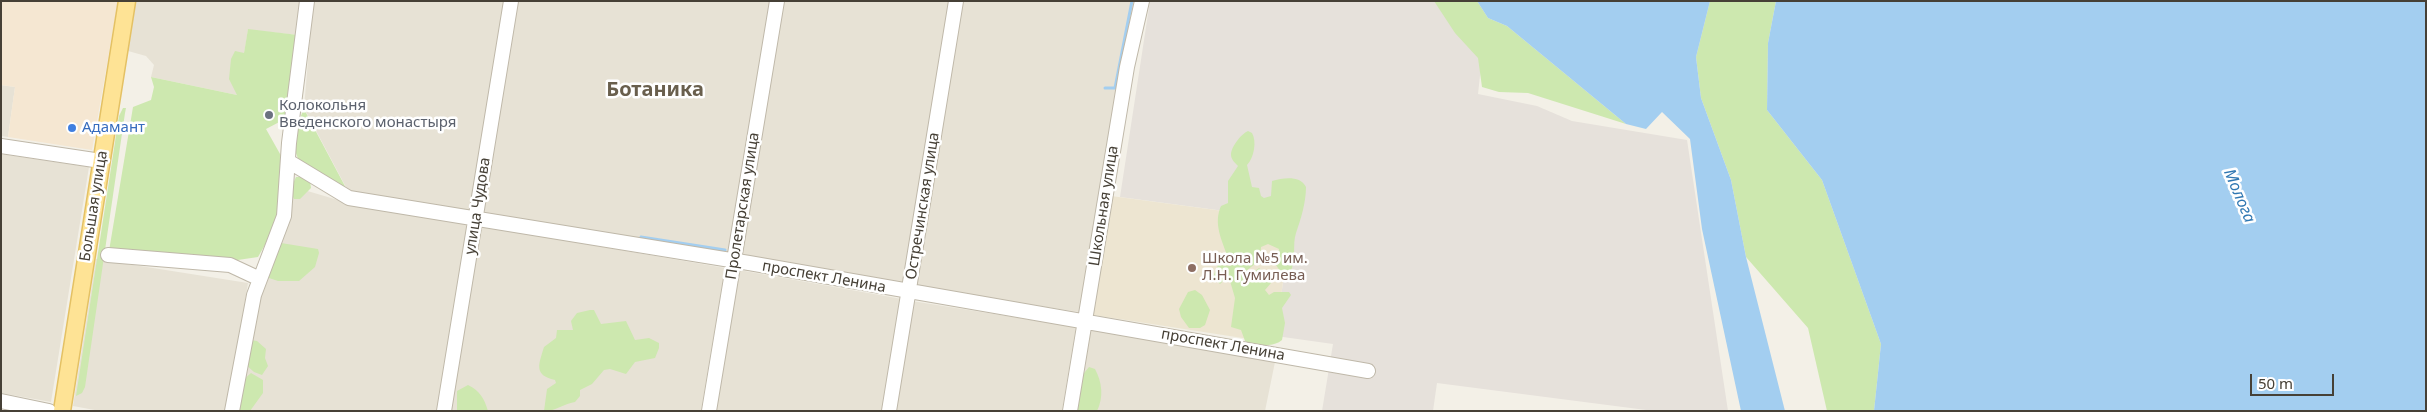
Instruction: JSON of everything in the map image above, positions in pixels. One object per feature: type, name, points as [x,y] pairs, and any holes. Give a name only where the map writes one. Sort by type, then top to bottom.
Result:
[{"type":"main road","name":"Большая улица","points":[[62,411],[100,161],[127,1]]},
{"type":"street","points":[[232,411],[254,295],[284,216],[288,161],[307,1]]},
{"type":"street","name":"улица Чудова","points":[[444,411],[511,1]]},
{"type":"street","name":"Пролетарская улица","points":[[709,411],[777,1]]},
{"type":"street","name":"Остречинская улица","points":[[889,411],[956,1]]},
{"type":"street","name":"Школьная улица","points":[[1070,411],[1126,67],[1142,1]]},
{"type":"street","points":[[1,146],[100,161]]},
{"type":"street","name":"проспект Ленина","points":[[288,161],[349,198],[734,261],[1368,371]]},
{"type":"street","points":[[108,255],[230,265],[260,279]]},
{"type":"street","points":[[1,401],[49,411]]},
{"type":"shaded area","points":[[1,1],[118,1],[92,150],[8,137],[15,87],[1,85]]},
{"type":"shaded area","points":[[136,1],[301,1],[298,35],[248,30],[237,95],[151,77],[154,65],[146,56],[128,51]]},
{"type":"shaded area","points":[[313,1],[506,1],[471,212],[349,193],[304,108]]},
{"type":"shaded area","points":[[518,1],[771,1],[730,255],[483,215]]},
{"type":"shaded area","points":[[784,1],[952,1],[905,284],[742,257]]},
{"type":"shaded area","points":[[963,1],[1135,1],[1079,312],[915,287]]},
{"type":"shaded area","points":[[1150,1],[1445,1],[1482,57],[1478,94],[1537,106],[1572,121],[1687,140],[1728,411],[1654,411],[1437,383],[1433,411],[1322,411],[1333,344],[1276,336],[1291,220],[1120,197]]},
{"type":"shaded area","points":[[1,85],[15,87],[8,137],[1,136]]},
{"type":"shaded area","points":[[1,154],[89,167],[51,402],[1,393]]},
{"type":"shaded area","points":[[294,187],[348,203],[470,224],[439,411],[237,411],[258,300],[290,219]]},
{"type":"shaded area","name":"Школа №5 им. Л.Н. Гумилева","points":[[1111,196],[1291,220],[1275,343],[1093,315]]},
{"type":"shaded area","points":[[481,226],[725,268],[701,411],[450,411]]},
{"type":"shaded area","points":[[96,259],[248,283],[227,411],[100,411],[73,406]]},
{"type":"shaded area","points":[[739,270],[902,299],[883,411],[716,411]]},
{"type":"shaded area","points":[[912,301],[1076,327],[1062,411],[894,411]]},
{"type":"shaded area","points":[[1091,330],[1275,362],[1265,411],[1078,411]]},
{"type":"green space","points":[[1434,1],[1477,1],[1488,18],[1507,26],[1626,124],[1528,93],[1499,92],[1482,87],[1478,58],[1455,33]]},
{"type":"green space","points":[[1710,1],[1776,1],[1768,43],[1767,110],[1822,180],[1881,344],[1874,411],[1827,411],[1808,328],[1746,257],[1731,180],[1701,98],[1696,57]]},
{"type":"green space","points":[[248,29],[298,35],[287,118],[266,129],[284,161],[283,198],[275,227],[258,257],[231,261],[109,251],[133,107],[151,100],[154,87],[151,77],[237,95],[229,79],[231,59],[235,51],[244,53]]},
{"type":"green space","points":[[123,108],[126,108],[85,387],[82,393],[76,396],[119,116]]},
{"type":"green space","points":[[304,109],[347,190],[301,163],[297,156],[295,136],[298,122]]},
{"type":"green space","points":[[1248,131],[1254,136],[1254,145],[1253,154],[1247,165],[1252,187],[1259,188],[1261,196],[1264,198],[1271,196],[1272,181],[1286,178],[1296,179],[1306,187],[1290,273],[1280,271],[1276,265],[1279,249],[1268,244],[1261,247],[1260,260],[1246,271],[1252,273],[1259,268],[1268,275],[1271,283],[1265,290],[1269,295],[1274,292],[1289,292],[1291,295],[1282,308],[1285,323],[1282,340],[1272,344],[1254,346],[1245,341],[1241,330],[1231,327],[1235,298],[1230,281],[1225,279],[1220,284],[1213,277],[1218,265],[1231,266],[1232,261],[1228,258],[1221,238],[1218,219],[1221,206],[1228,203],[1228,181],[1238,166],[1233,161],[1231,152],[1237,141]]},
{"type":"green space","points":[[296,177],[303,177],[310,181],[311,188],[300,199],[294,199],[290,190]]},
{"type":"green space","points":[[281,243],[318,249],[319,253],[315,267],[299,281],[278,281],[266,277]]},
{"type":"green space","points":[[1195,290],[1202,295],[1210,310],[1205,325],[1200,328],[1189,328],[1181,317],[1179,309],[1188,292]]},
{"type":"green space","points":[[594,310],[601,324],[626,321],[635,340],[649,338],[659,343],[655,358],[635,362],[626,374],[610,369],[604,370],[592,384],[580,390],[580,396],[575,402],[544,411],[547,389],[556,383],[555,380],[543,375],[539,368],[544,347],[556,338],[557,330],[573,330],[571,321],[577,313]]},
{"type":"green space","points":[[251,340],[257,341],[266,349],[265,358],[268,366],[262,375],[254,372],[245,364]]},
{"type":"green space","points":[[1089,367],[1095,369],[1099,379],[1101,395],[1099,406],[1097,411],[1074,411],[1080,378]]},
{"type":"green space","points":[[251,373],[263,380],[263,393],[250,411],[239,411],[242,381]]},
{"type":"green space","points":[[468,385],[481,395],[488,411],[457,411],[457,391]]},
{"type":"water","points":[[1477,1],[1710,1],[1696,57],[1701,98],[1731,180],[1746,257],[1785,411],[1741,411],[1702,229],[1690,139],[1662,112],[1646,129],[1626,124],[1507,26],[1488,18]]},
{"type":"water","name":"Молога","points":[[1776,1],[2426,1],[2426,411],[1874,411],[1881,344],[1822,180],[1767,110],[1768,43]]},
{"type":"waterway","points":[[1105,88],[1115,88],[1132,1]]},
{"type":"waterway","points":[[641,237],[725,250]]},
{"type":"place","name":"Колокольня Введенского монастыря","points":[[269,115]]},
{"type":"place","name":"Адамант","points":[[72,128]]},
{"type":"place","name":"Школа №5 им. Л.Н. Гумилева","points":[[1192,268]]},
{"type":"district","name":"Ботаника","points":[[655,90]]}]
